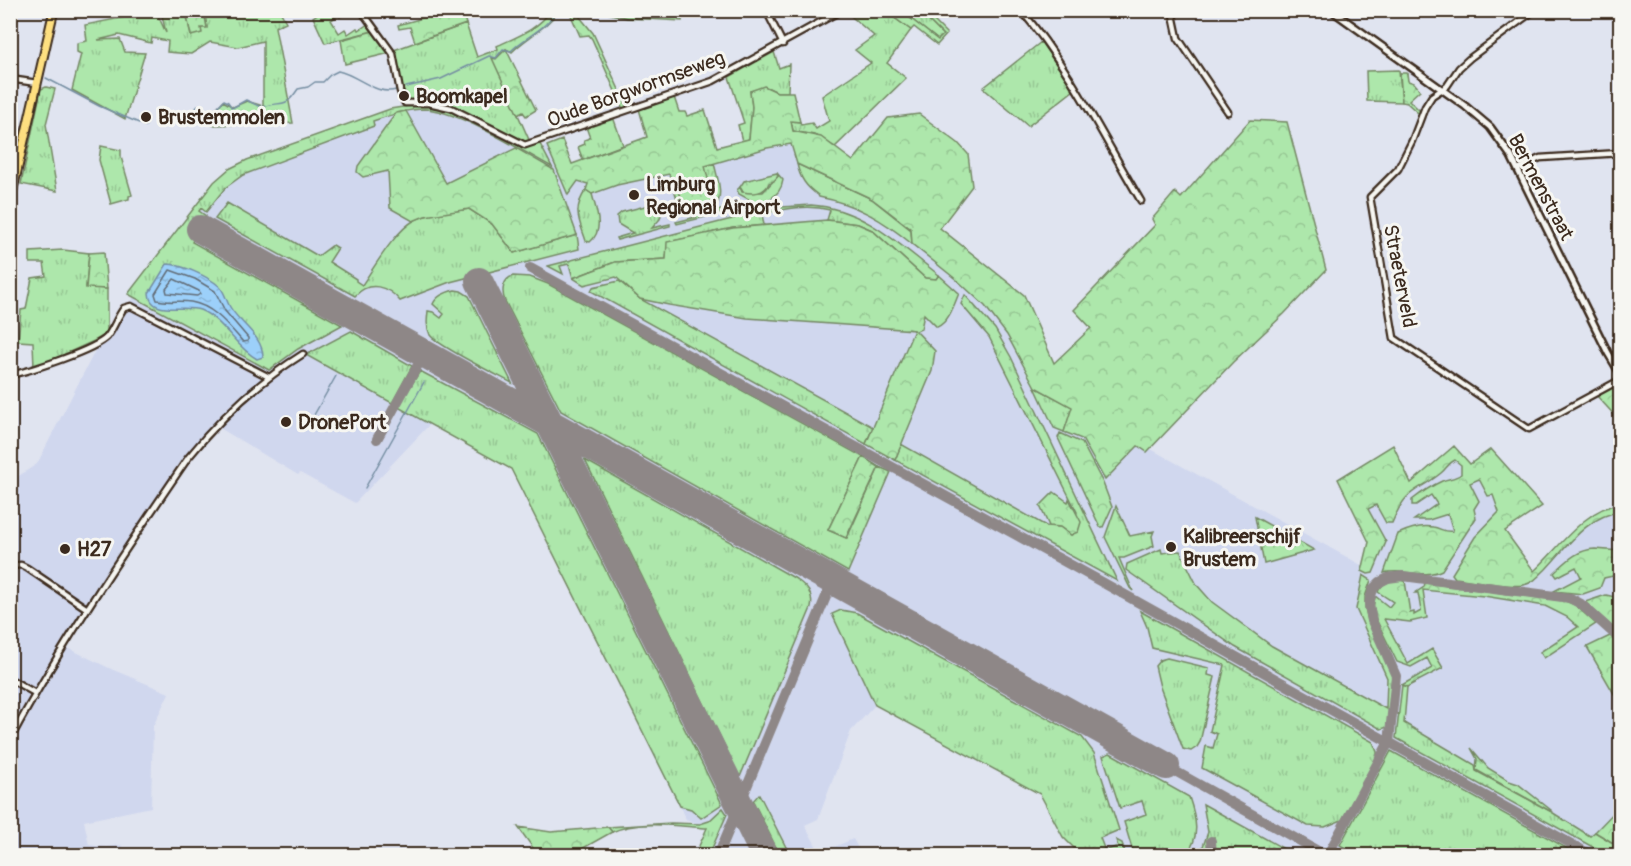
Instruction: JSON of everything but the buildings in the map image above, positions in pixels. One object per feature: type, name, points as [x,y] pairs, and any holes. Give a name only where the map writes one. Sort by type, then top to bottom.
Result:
[{"type":"main road","points":[[10,201],[54,10]]},
{"type":"main road","points":[[658,10],[705,10]]},
{"type":"street","name":"Oude Borgwormseweg","points":[[361,10],[393,54],[400,91],[405,103],[445,106],[525,145],[713,81],[842,10]]},
{"type":"street","points":[[766,10],[783,44]]},
{"type":"street","points":[[1020,10],[1080,96],[1141,201]]},
{"type":"street","points":[[1172,10],[1178,38],[1228,112]]},
{"type":"street","name":"Bermenstraat","points":[[1331,10],[1442,89],[1490,127],[1518,169],[1620,373]]},
{"type":"street","points":[[1442,89],[1470,58],[1535,10]]},
{"type":"street","points":[[10,79],[38,83]]},
{"type":"street","name":"Straeterveld","points":[[1442,89],[1432,96],[1425,107],[1413,141],[1398,169],[1370,200],[1394,338],[1529,429],[1620,380]]},
{"type":"street","points":[[1518,169],[1540,158],[1620,153]]},
{"type":"street","points":[[10,375],[40,368],[100,342],[109,334],[124,308],[131,306],[269,377]]},
{"type":"street","points":[[10,740],[86,608],[188,458],[218,422],[269,377],[303,354]]},
{"type":"street","points":[[10,566],[21,565],[27,568],[86,608]]},
{"type":"street","points":[[10,679],[35,693]]},
{"type":"shaded area","name":"Limburg Regional Airport","points":[[422,104],[434,106],[490,129],[533,151],[562,140],[572,164],[650,135],[659,162],[749,139],[786,104],[793,131],[828,141],[853,161],[888,118],[972,186],[940,228],[1024,295],[1054,363],[1091,328],[1074,310],[1181,199],[1250,120],[1287,122],[1326,270],[1149,448],[1363,566],[1369,542],[1338,479],[1393,445],[1411,483],[1454,446],[1470,464],[1491,449],[1522,483],[1472,552],[1532,574],[1582,522],[1610,505],[1620,504],[1620,855],[1081,855],[1063,837],[1040,794],[875,705],[851,731],[818,819],[805,825],[820,853],[853,839],[862,855],[695,855],[707,828],[686,819],[511,469],[430,424],[355,503],[300,473],[298,475],[218,427],[190,458],[96,597],[66,647],[169,693],[153,726],[151,807],[84,821],[89,845],[106,847],[121,845],[127,855],[11,856],[11,481],[37,464],[98,345],[108,340],[134,297],[128,294],[221,175],[247,160],[333,129],[390,109]]},
{"type":"green space","points":[[897,10],[938,40],[943,35],[929,21],[931,18],[947,34],[937,45],[914,27],[911,30],[892,16]]},
{"type":"green space","points":[[156,11],[166,33],[161,11],[186,11],[191,36],[201,28],[207,27],[204,11],[280,11],[286,22],[275,27],[293,123],[212,125],[212,113],[223,101],[233,107],[247,101],[263,106],[263,41],[238,47],[210,42],[191,54],[167,52],[168,41],[152,38],[151,43],[119,35],[98,40],[120,39],[125,52],[145,53],[125,119],[72,90],[81,54],[77,52],[77,43],[87,41],[85,25]]},
{"type":"green space","points":[[186,11],[204,11],[207,28],[201,28],[202,33],[191,36]]},
{"type":"green space","points":[[322,11],[348,11],[331,20],[339,33],[345,29],[348,34],[368,24],[373,31],[325,43],[313,17]]},
{"type":"green space","points":[[447,11],[462,11],[466,24],[415,42],[410,27],[399,29],[398,25]]},
{"type":"green space","points":[[550,11],[558,11],[542,28],[512,52],[506,49],[496,59],[493,58],[530,142],[525,143],[455,108],[408,102],[405,98],[394,50],[466,24],[477,57],[498,49],[497,46],[533,28]]},
{"type":"green space","points":[[569,11],[575,11],[593,33],[627,107],[623,109],[592,39],[589,35],[580,36]]},
{"type":"green space","points":[[599,11],[682,16],[682,21],[627,18]]},
{"type":"green space","points":[[885,11],[911,30],[887,63],[906,78],[835,147],[814,135],[793,131],[791,121],[800,122],[801,125],[812,123],[816,129],[829,121],[822,96],[871,63],[855,50],[874,36],[846,12]]},
{"type":"green space","points":[[901,11],[939,11],[929,21],[943,35],[938,40]]},
{"type":"green space","points":[[373,31],[390,53],[345,64],[341,40]]},
{"type":"green space","points":[[1041,42],[1074,90],[1028,126],[983,88]]},
{"type":"green space","points":[[506,49],[536,110],[526,116],[523,112],[518,115],[492,58],[496,59]]},
{"type":"green space","points":[[774,52],[779,68],[789,64],[788,92],[777,92],[769,88],[750,91],[752,107],[749,139],[742,141],[738,125],[744,123],[729,77]]},
{"type":"green space","points":[[1399,70],[1402,102],[1367,101],[1366,71]]},
{"type":"green space","points":[[1400,73],[1407,73],[1408,81],[1414,83],[1420,90],[1409,100],[1420,111],[1419,114],[1407,103],[1402,102]]},
{"type":"green space","points":[[764,86],[777,92],[793,92],[800,122],[791,121],[793,131],[821,137],[853,161],[888,118],[919,114],[958,143],[968,154],[972,186],[940,228],[1024,295],[1054,363],[1091,328],[1074,310],[1155,225],[1152,219],[1175,192],[1181,198],[1250,120],[1287,122],[1326,270],[1147,452],[1138,446],[1105,480],[1082,439],[1064,432],[1072,407],[1035,387],[1007,335],[985,306],[912,244],[911,229],[872,199],[797,164],[791,144],[767,148],[705,166],[713,200],[709,207],[691,211],[684,208],[676,179],[671,180],[669,174],[617,185],[592,194],[586,190],[588,184],[578,181],[568,195],[547,146],[562,140],[572,164],[647,137],[639,109],[674,97],[679,112],[685,112],[687,116],[705,110],[717,147],[749,139],[752,107],[750,91]]},
{"type":"green space","points":[[46,87],[55,89],[46,124],[57,191],[21,184],[41,89]]},
{"type":"green space","points":[[422,104],[458,113],[526,148],[539,142],[552,167],[471,123],[438,111],[417,109],[373,121],[374,126],[243,175],[225,188],[206,212],[201,208],[199,211],[206,216],[192,242],[342,325],[298,349],[269,370],[128,294],[214,182],[229,169],[247,160],[390,109]]},
{"type":"green space","points":[[406,111],[446,183],[516,148],[554,170],[577,235],[514,253],[492,224],[469,209],[425,216],[413,221],[390,208],[388,171],[363,177],[357,172],[358,166],[396,113]]},
{"type":"green space","points":[[613,117],[623,145],[583,160],[578,147],[585,144],[584,140],[590,138],[586,127]]},
{"type":"green space","points":[[101,146],[121,150],[132,195],[129,199],[111,204],[99,160]]},
{"type":"green space","points":[[714,163],[720,194],[713,212],[730,208],[730,211],[677,224],[676,222],[696,217],[681,211],[671,180],[676,179],[684,208],[691,211],[705,166]]},
{"type":"green space","points":[[797,164],[872,199],[911,230],[912,244],[868,214],[845,204],[819,197],[804,182]]},
{"type":"green space","points":[[777,173],[783,180],[777,194],[764,202],[734,210],[734,208],[754,202],[739,194],[737,190],[740,187],[742,192],[763,192],[778,176]]},
{"type":"green space","points":[[777,173],[778,176],[774,181],[761,191],[743,192],[740,187],[744,181]]},
{"type":"green space","points":[[586,190],[592,194],[598,220],[597,232],[590,242],[586,241],[578,215],[579,203]]},
{"type":"green space","points":[[227,203],[318,256],[333,245],[338,248],[329,262],[362,285],[400,232],[415,220],[428,215],[469,209],[492,224],[514,253],[577,235],[579,249],[450,282],[400,301],[390,292],[378,287],[366,288],[355,296],[215,219]]},
{"type":"green space","points":[[653,204],[659,206],[662,211],[660,219],[652,228],[670,224],[670,226],[617,240],[616,238],[633,233],[618,224],[617,216],[622,212]]},
{"type":"green space","points":[[811,205],[847,213],[864,221],[895,240],[939,275],[936,279],[925,278],[872,230],[858,224],[827,220],[830,210],[813,207],[762,214],[764,225],[733,228],[668,242],[666,259],[615,262],[573,278],[569,264],[560,266],[563,274],[548,266],[767,210]]},
{"type":"green space","points":[[827,220],[858,224],[872,230],[925,278],[936,279],[939,275],[959,293],[951,313],[941,325],[937,327],[924,314],[921,329],[916,331],[935,351],[932,371],[895,460],[866,444],[914,330],[747,318],[640,299],[616,277],[584,285],[573,278],[615,262],[666,259],[667,242],[733,228]]},
{"type":"green space","points":[[63,250],[89,253],[86,287],[107,289],[107,331],[94,341],[34,368],[33,342],[18,341],[21,310],[26,309],[32,278],[46,276],[44,263],[30,263],[30,252]]},
{"type":"green space","points":[[104,252],[107,289],[86,288],[89,253]]},
{"type":"green space","points":[[513,276],[530,277],[548,284],[863,457],[828,530],[847,538],[879,467],[891,472],[848,572],[561,411],[505,301],[504,286]]},
{"type":"green space","points":[[619,281],[640,299],[873,427],[866,444],[591,291],[593,287]]},
{"type":"green space","points":[[455,290],[469,296],[512,383],[456,353],[430,335],[427,326],[428,311],[441,318],[444,314],[433,304],[439,296]]},
{"type":"green space","points":[[965,295],[995,329],[1011,357],[1117,581],[895,460],[901,444],[1046,526],[1060,527],[1071,535],[1077,512],[989,337],[961,304]]},
{"type":"green space","points":[[351,331],[412,366],[392,403],[306,355]]},
{"type":"green space","points":[[420,371],[538,434],[722,804],[701,818],[691,809],[680,806],[511,469],[398,407]]},
{"type":"green space","points":[[1620,382],[1620,421],[1596,395]]},
{"type":"green space","points":[[1035,387],[1073,407],[1064,432],[1054,428]]},
{"type":"green space","points":[[1060,433],[1082,443],[1103,483],[1112,507],[1103,527],[1100,527],[1058,438]]},
{"type":"green space","points":[[1393,445],[1411,483],[1454,446],[1470,464],[1491,449],[1542,506],[1505,531],[1534,571],[1584,521],[1608,507],[1620,504],[1620,512],[1608,514],[1588,526],[1541,574],[1527,584],[1518,586],[1455,578],[1452,574],[1475,537],[1499,512],[1493,495],[1488,496],[1479,479],[1470,483],[1479,501],[1474,509],[1476,518],[1442,570],[1428,574],[1384,573],[1398,534],[1424,527],[1453,531],[1448,514],[1429,520],[1414,520],[1437,504],[1431,495],[1416,505],[1412,505],[1412,500],[1438,483],[1461,474],[1461,465],[1455,460],[1407,497],[1392,523],[1386,523],[1376,505],[1368,509],[1386,542],[1373,573],[1368,574],[1362,571],[1369,542],[1338,479]]},
{"type":"green space","points":[[863,457],[879,467],[846,538],[828,530]]},
{"type":"green space","points":[[585,460],[796,579],[809,591],[811,608],[740,777]]},
{"type":"green space","points":[[1054,492],[1068,502],[1069,499],[1081,522],[1078,532],[1071,535],[1060,527],[1049,526],[1040,506]]},
{"type":"green space","points":[[1116,506],[1130,536],[1154,531],[1152,536],[1154,546],[1119,558],[1133,591],[1105,537]]},
{"type":"green space","points":[[1255,517],[1314,550],[1264,564]]},
{"type":"green space","points":[[1161,549],[1162,553],[1180,551],[1197,585],[1212,602],[1272,646],[1386,709],[1387,678],[1356,609],[1363,575],[1371,580],[1365,597],[1365,608],[1368,621],[1392,675],[1388,727],[1381,729],[1235,647],[1126,570],[1127,564]]},
{"type":"green space","points":[[1595,549],[1620,551],[1620,584],[1613,576],[1604,578],[1600,588],[1583,594],[1554,591],[1581,577],[1576,567],[1557,577],[1554,573],[1577,554]]},
{"type":"green space","points":[[1405,581],[1410,613],[1414,612],[1414,615],[1421,611],[1418,593],[1415,593],[1424,587],[1425,583],[1565,601],[1575,605],[1596,624],[1544,658],[1540,652],[1578,627],[1567,617],[1545,606],[1484,596],[1423,590],[1427,618],[1410,622],[1384,619],[1408,664],[1432,649],[1443,668],[1407,687],[1402,685],[1432,668],[1427,658],[1411,667],[1397,662],[1373,609],[1375,596],[1389,607],[1393,602],[1378,592],[1386,583]]},
{"type":"green space","points":[[1606,595],[1615,597],[1620,595],[1620,634],[1585,602]]},
{"type":"green space","points":[[841,610],[857,613],[1082,737],[1094,753],[1119,830],[1100,838],[1105,851],[1118,846],[1116,840],[1122,843],[1126,855],[1081,855],[1063,837],[1040,794],[875,705],[832,614]]},
{"type":"green space","points":[[1140,611],[1373,742],[1377,759],[1342,820],[1325,827],[1308,826],[1202,768],[1206,746],[1213,748],[1217,734],[1210,731],[1225,665],[1152,648]]},
{"type":"green space","points":[[1610,636],[1620,645],[1620,704],[1587,647]]},
{"type":"green space","points":[[1167,658],[1209,668],[1208,675],[1215,677],[1200,742],[1191,751],[1183,749],[1160,687],[1155,666],[1160,660]]},
{"type":"green space","points":[[1402,685],[1407,687],[1404,723],[1475,765],[1476,771],[1550,811],[1590,836],[1595,832],[1620,847],[1620,855],[1607,855],[1396,738]]},
{"type":"green space","points":[[1471,748],[1488,768],[1518,784],[1551,810],[1476,770],[1477,759]]},
{"type":"green space","points":[[1391,751],[1579,855],[1359,856],[1340,845]]},
{"type":"green space","points":[[1110,753],[1189,797],[1196,827],[1194,841],[1186,855],[1134,855],[1124,822],[1146,814],[1142,801],[1120,808],[1103,756]]},
{"type":"green space","points":[[759,794],[790,855],[780,855],[753,801]]},
{"type":"green space","points":[[1203,804],[1295,855],[1216,855],[1214,837],[1208,840],[1210,849],[1204,855],[1200,855],[1208,832]]},
{"type":"green space","points":[[1620,806],[1620,847],[1595,832]]},
{"type":"green space","points":[[723,808],[727,814],[709,855],[695,855],[707,828],[646,825],[622,828],[612,832],[608,827],[671,823],[700,824],[709,821]]},
{"type":"green space","points":[[518,827],[551,832],[608,827],[612,832],[571,855],[538,855]]},
{"type":"water","points":[[167,264],[180,266],[219,286],[234,313],[255,336],[263,357],[257,359],[249,354],[216,320],[200,310],[155,305],[149,293]]},
{"type":"waterway","points":[[406,87],[441,79],[489,56],[496,58],[503,49],[511,51],[547,23],[556,10]]},
{"type":"waterway","points":[[156,127],[191,113],[198,106],[212,112],[224,100],[232,108],[246,100],[261,107],[286,102],[298,89],[308,87],[315,82],[323,82],[338,71],[374,88],[396,90]]},
{"type":"waterway","points":[[46,78],[99,106],[146,126]]},
{"type":"waterway","points":[[314,415],[336,376]]},
{"type":"waterway","points":[[365,488],[424,382]]},
{"type":"taxiway","points":[[530,268],[1100,581],[1593,856]]},
{"type":"taxiway","points":[[377,439],[424,354]]},
{"type":"taxiway","points":[[1327,856],[1389,742],[1396,676],[1372,621],[1369,604],[1373,589],[1380,582],[1388,578],[1403,576],[1570,598],[1581,604],[1620,639]]},
{"type":"taxiway","points":[[718,856],[833,580]]},
{"type":"taxiway","points":[[1166,766],[1327,856]]},
{"type":"taxiway","points":[[1211,841],[1212,856]]},
{"type":"runway","points":[[200,229],[1166,766]]},
{"type":"runway","points":[[479,281],[765,856]]},
{"type":"place","name":"Boomkapel","points":[[404,96]]},
{"type":"place","name":"Brustemmolen","points":[[146,117]]},
{"type":"place","name":"Limburg Regional Airport","points":[[634,195]]},
{"type":"place","name":"DronePort","points":[[286,422]]},
{"type":"place","name":"Kalibreerschijf Brustem","points":[[1171,547]]},
{"type":"place","name":"H27","points":[[65,549]]}]
